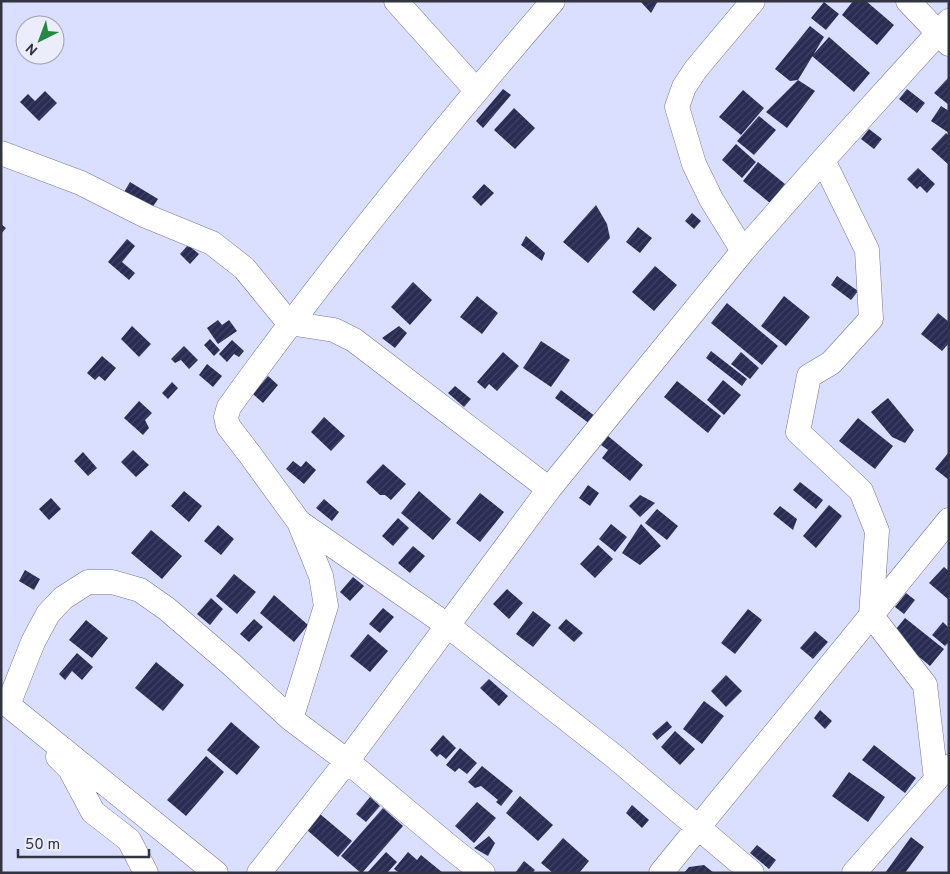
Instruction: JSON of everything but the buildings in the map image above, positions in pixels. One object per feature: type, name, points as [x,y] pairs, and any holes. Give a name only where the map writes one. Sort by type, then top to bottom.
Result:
[{"type":"street","points":[[396,1],[476,90]]},
{"type":"street","points":[[291,719],[326,606],[321,576],[299,522],[228,426],[226,417],[229,407],[290,323],[476,90],[553,1]]},
{"type":"street","points":[[744,251],[711,199],[694,164],[677,107],[684,87],[696,69],[754,1]]},
{"type":"street","points":[[259,873],[347,761],[549,489],[744,251],[823,160],[945,32],[908,1]]},
{"type":"street","points":[[1,153],[81,183],[146,216],[212,242],[244,268],[290,323],[334,330],[354,340],[549,489]]},
{"type":"street","points":[[823,160],[867,250],[871,319],[831,363],[809,376],[798,432],[861,491],[878,531],[871,616],[925,685],[942,772],[854,873]]},
{"type":"street","points":[[661,873],[949,520]]},
{"type":"street","points":[[299,522],[447,625],[615,757],[752,873]]},
{"type":"street","points":[[5,703],[48,614],[63,598],[88,582],[112,582],[140,590],[167,609],[291,719],[347,761],[483,873]]},
{"type":"street","points":[[5,703],[70,769],[93,812],[128,840],[146,873]]},
{"type":"street","points":[[5,703],[216,873]]}]
